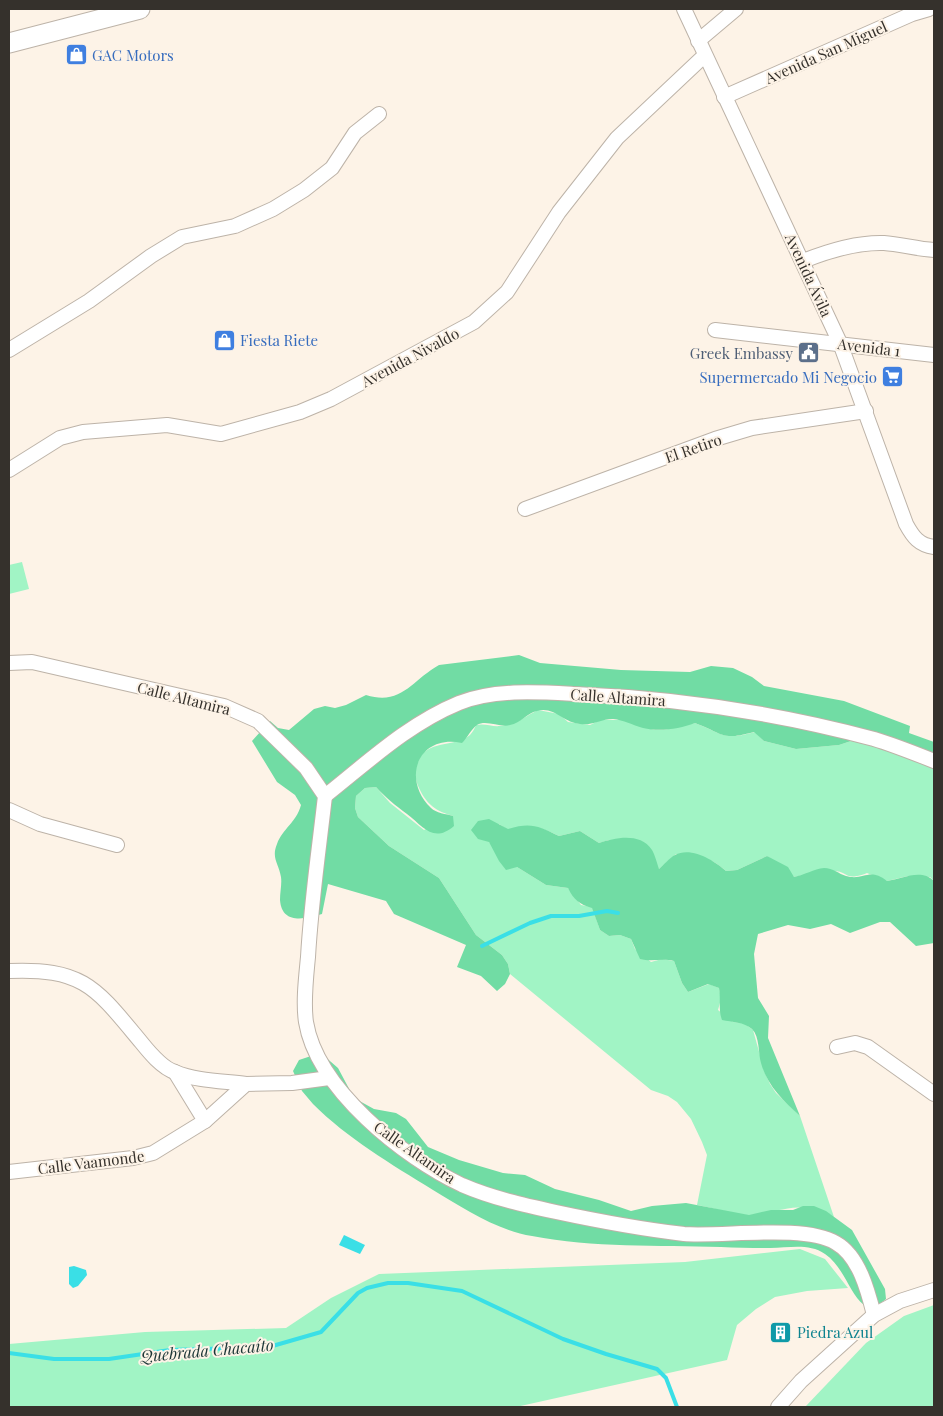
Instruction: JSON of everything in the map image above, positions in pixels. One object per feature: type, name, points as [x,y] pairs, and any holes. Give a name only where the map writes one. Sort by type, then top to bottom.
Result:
[{"type":"street","points":[[9,43],[140,9]]},
{"type":"street","name":"Avenida Ávila","points":[[684,9],[704,56],[803,261],[840,343],[906,524],[914,538],[928,546]]},
{"type":"street","points":[[698,41],[736,9]]},
{"type":"street","name":"Avenida San Miguel","points":[[724,97],[912,14],[930,9]]},
{"type":"street","name":"Avenida Nivaldo","points":[[9,470],[60,438],[83,432],[167,425],[221,434],[300,412],[331,399],[474,322],[507,292],[559,212],[617,138],[704,56]]},
{"type":"street","points":[[9,350],[89,302],[152,256],[182,237],[235,226],[273,209],[304,190],[332,168],[355,133],[379,114]]},
{"type":"street","points":[[803,261],[844,248],[866,244],[885,243],[934,250]]},
{"type":"street","name":"Avenida 1","points":[[715,330],[934,355]]},
{"type":"street","name":"El Retiro","points":[[525,509],[715,439],[752,428],[866,410]]},
{"type":"street","name":"Calle Altamira","points":[[9,663],[32,662],[224,706],[258,721],[300,761],[325,796],[310,928],[306,1021],[314,1049],[329,1078],[351,1105],[384,1134],[461,1184],[505,1201],[592,1219],[685,1234],[811,1233],[837,1243],[855,1263],[865,1282],[874,1315]]},
{"type":"street","name":"Calle Altamira","points":[[325,796],[413,727],[460,703],[499,694],[549,693],[635,696],[720,708],[796,721],[875,739],[934,761]]},
{"type":"street","points":[[9,810],[40,824],[117,845]]},
{"type":"street","points":[[9,971],[39,970],[84,982],[103,996],[150,1054],[175,1072],[205,1121]]},
{"type":"street","points":[[837,1047],[855,1043],[868,1047],[934,1094]]},
{"type":"street","points":[[175,1072],[246,1084],[329,1078]]},
{"type":"street","name":"Calle Vaamonde","points":[[9,1172],[133,1158],[153,1153],[205,1121],[246,1084]]},
{"type":"street","points":[[778,1407],[801,1381],[874,1315],[900,1301],[934,1290]]},
{"type":"green space","points":[[22,562],[29,589],[9,594],[9,565]]},
{"type":"green space","points":[[519,655],[540,663],[621,670],[690,672],[711,666],[733,668],[752,677],[764,686],[844,701],[910,726],[909,733],[934,742],[934,761],[875,739],[863,744],[851,741],[839,745],[796,749],[764,741],[754,732],[728,736],[695,723],[683,727],[656,730],[613,719],[580,724],[543,710],[533,712],[517,722],[506,726],[481,723],[473,728],[462,743],[447,742],[434,745],[425,752],[419,761],[416,772],[417,784],[422,797],[433,810],[453,816],[454,826],[447,831],[434,833],[423,828],[376,787],[365,788],[356,796],[355,808],[358,817],[389,846],[439,878],[476,935],[502,955],[508,964],[510,974],[505,984],[497,991],[481,976],[457,967],[466,945],[394,914],[386,901],[328,884],[322,914],[295,918],[285,913],[280,900],[281,880],[275,857],[275,849],[301,805],[295,795],[277,782],[252,741],[270,721],[278,728],[289,730],[314,709],[325,706],[335,708],[366,695],[389,697],[398,694],[439,665]]},
{"type":"green space","points":[[538,710],[559,714],[568,722],[590,725],[600,720],[623,720],[654,730],[664,730],[695,723],[729,736],[755,732],[764,741],[796,749],[839,745],[851,741],[863,743],[875,739],[934,761],[934,881],[930,877],[908,876],[887,881],[867,873],[850,876],[838,871],[818,872],[794,877],[767,856],[737,870],[726,871],[715,863],[703,858],[676,854],[659,869],[609,840],[599,843],[580,831],[559,836],[546,830],[528,826],[508,830],[499,824],[489,842],[517,867],[546,885],[568,888],[581,905],[592,907],[600,930],[609,936],[620,935],[631,939],[635,949],[651,962],[662,959],[674,961],[682,983],[688,992],[709,984],[719,988],[721,999],[718,1010],[733,1022],[744,1023],[753,1030],[770,1084],[776,1093],[800,1116],[834,1217],[824,1211],[804,1207],[746,1215],[697,1205],[707,1155],[691,1119],[677,1102],[668,1096],[651,1090],[510,974],[508,964],[502,955],[476,935],[439,878],[389,846],[358,817],[355,808],[356,796],[365,788],[376,787],[390,803],[424,830],[453,816],[433,806],[425,799],[419,788],[416,772],[422,755],[434,747],[464,739],[471,734],[476,725],[506,725]]},
{"type":"green space","points":[[489,819],[508,829],[534,826],[559,836],[580,831],[599,843],[620,838],[641,841],[652,850],[659,869],[675,855],[688,852],[709,859],[726,871],[737,870],[767,856],[788,867],[794,877],[824,868],[852,877],[876,875],[887,881],[911,875],[923,875],[934,881],[934,943],[916,946],[890,922],[880,922],[850,933],[831,924],[810,929],[788,925],[758,934],[754,954],[758,998],[769,1016],[768,1038],[800,1116],[782,1098],[767,1078],[761,1063],[755,1032],[742,1024],[722,1020],[719,988],[708,984],[688,992],[682,983],[674,961],[640,959],[631,939],[620,935],[609,936],[600,930],[592,908],[577,901],[568,888],[546,885],[517,867],[506,870],[489,842],[478,839],[471,830],[478,821]]},
{"type":"green space","points":[[317,1054],[323,1055],[338,1068],[354,1098],[374,1109],[396,1113],[406,1119],[428,1147],[459,1160],[503,1173],[525,1175],[555,1189],[599,1200],[631,1211],[652,1206],[686,1203],[749,1215],[771,1210],[793,1210],[803,1206],[814,1206],[826,1211],[852,1230],[885,1289],[886,1299],[881,1303],[864,1305],[854,1294],[832,1259],[811,1248],[626,1245],[578,1242],[532,1236],[493,1224],[456,1204],[370,1150],[340,1128],[313,1104],[302,1091],[293,1071],[299,1060]]},
{"type":"green space","points":[[800,1249],[825,1259],[848,1288],[807,1291],[775,1297],[756,1309],[737,1325],[727,1360],[516,1407],[9,1407],[9,1344],[145,1332],[286,1328],[331,1298],[379,1274],[685,1262]]},
{"type":"green space","points":[[934,1305],[934,1407],[805,1407],[866,1343],[904,1316]]},
{"type":"water","points":[[344,1235],[365,1245],[360,1254],[339,1245]]},
{"type":"water","points":[[74,1266],[86,1270],[87,1275],[78,1286],[73,1288],[69,1284],[69,1267]]},
{"type":"waterway","points":[[482,946],[530,923],[551,916],[579,916],[607,911],[618,913]]},
{"type":"waterway","name":"Quebrada Chacaíto","points":[[9,1353],[54,1359],[109,1359],[170,1350],[269,1347],[321,1332],[358,1293],[367,1288],[388,1283],[408,1283],[462,1291],[563,1339],[657,1369],[666,1378],[677,1407]]},
{"type":"place","name":"GAC Motors","points":[[76,55]]},
{"type":"place","name":"Fiesta Riete","points":[[224,340]]},
{"type":"place","name":"Greek Embassy","points":[[809,353]]},
{"type":"place","name":"Supermercado Mi Negocio","points":[[893,377]]},
{"type":"place","name":"Piedra Azul","points":[[781,1332]]}]
